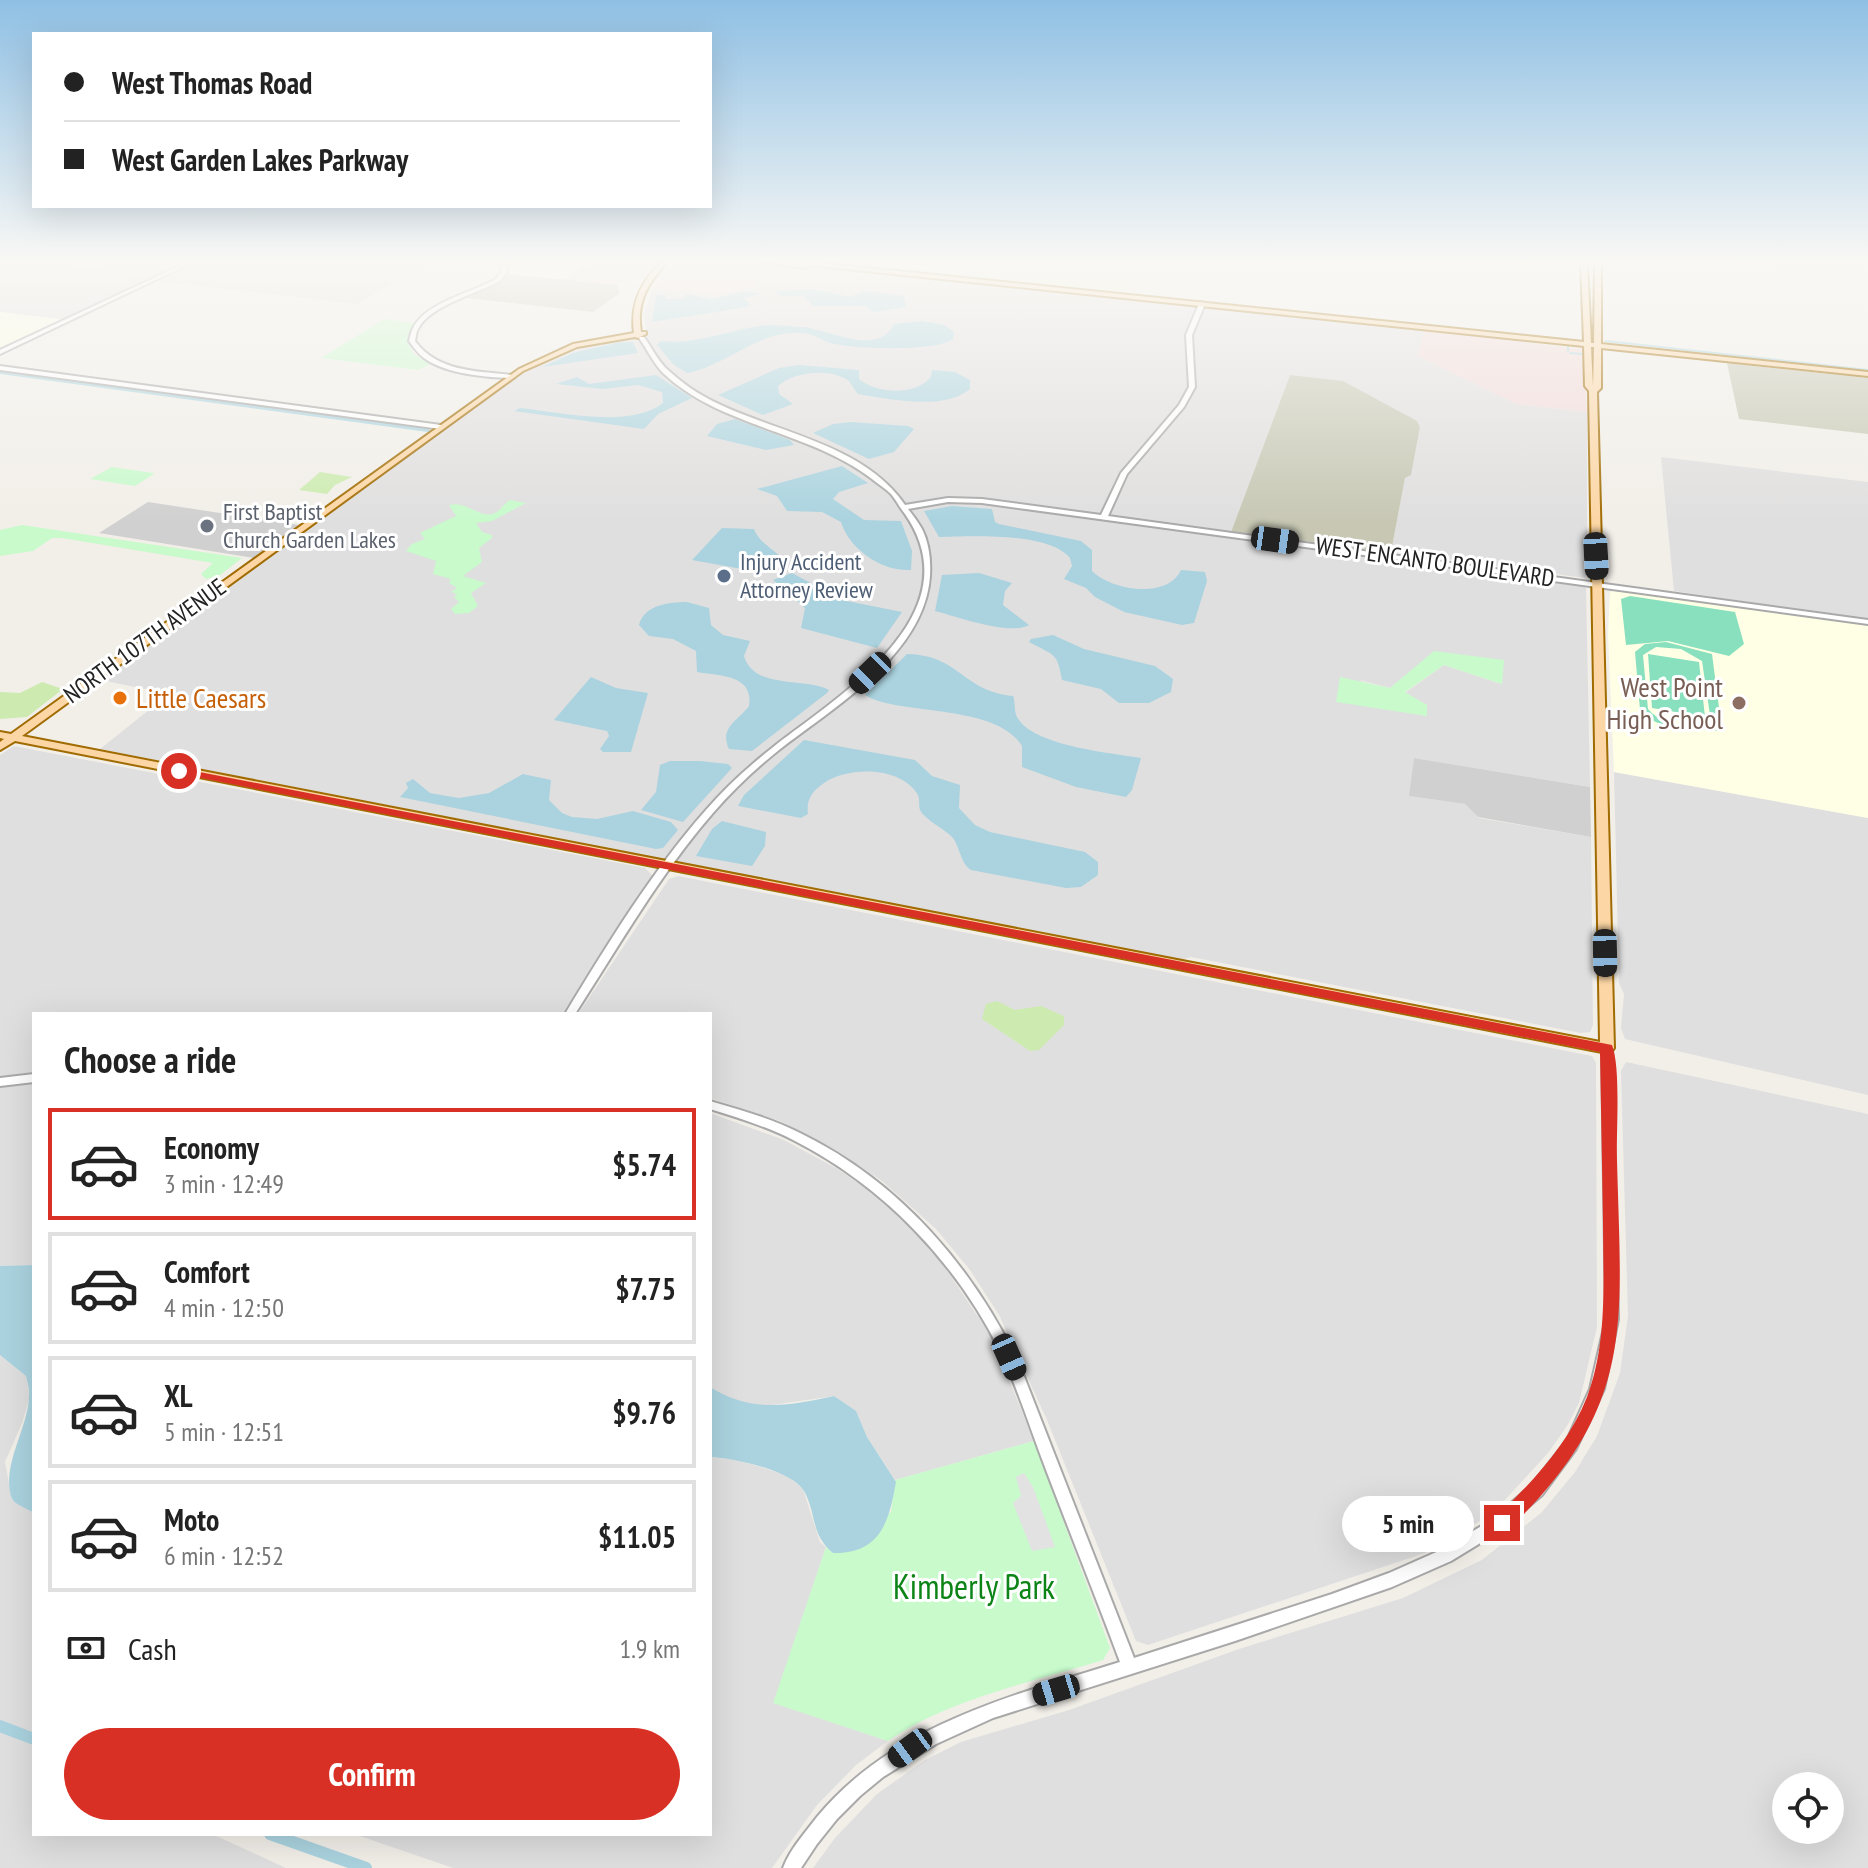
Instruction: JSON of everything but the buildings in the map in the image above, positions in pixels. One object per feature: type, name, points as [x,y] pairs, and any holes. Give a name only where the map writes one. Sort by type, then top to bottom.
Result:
[{"type":"main road","name":"NORTH 107TH AVENUE","points":[[0,747],[6,736],[512,377],[566,349]]},
{"type":"main road","points":[[6,736],[1607,1048],[1598,584],[1589,349]]},
{"type":"main road","points":[[1593,391],[1597,388],[1600,349]]},
{"type":"main road","points":[[1641,349],[1868,372]]},
{"type":"street","points":[[418,349],[422,355],[439,363],[512,377]]},
{"type":"street","points":[[571,1012],[669,866],[733,786],[780,743],[858,685],[883,662],[909,630],[920,609],[928,573],[924,544],[906,507],[881,481],[848,459],[700,395],[670,375],[651,349]]},
{"type":"street","points":[[1104,517],[1124,473],[1182,406],[1192,387],[1190,349]]},
{"type":"street","points":[[0,368],[441,427]]},
{"type":"street","name":"WEST ENCANTO BOULEVARD","points":[[906,507],[972,500],[1868,622]]},
{"type":"street","points":[[791,1868],[844,1799],[926,1738],[992,1710],[1407,1576],[1482,1537],[1523,1506],[1549,1476],[1589,1413],[1608,1351],[1612,1298],[1607,1048]]},
{"type":"street","points":[[0,1082],[32,1078]]},
{"type":"street","points":[[712,1106],[769,1125],[829,1155],[891,1197],[935,1240],[980,1303],[1009,1357],[1129,1665]]},
{"type":"shaded area","points":[[579,349],[1420,349],[1418,356],[1517,404],[1587,412],[1585,578],[1391,552],[1405,478],[1411,474],[1420,427],[1416,420],[1290,375],[1231,532],[990,499],[986,504],[1586,587],[1590,787],[1414,758],[1410,796],[1465,804],[1479,818],[1591,837],[1593,1025],[1590,1032],[1581,1033],[1191,957],[1181,960],[100,749],[169,694],[101,680],[438,433],[527,370]],"holes":[[[1433,654],[1501,684],[1444,665],[1405,693],[1427,705],[1426,716],[1359,680],[1390,688]]]},
{"type":"shaded area","points":[[1420,349],[1584,349],[1587,412],[1517,404],[1418,356]]},
{"type":"shaded area","points":[[1727,363],[1868,378],[1868,434],[1739,419]]},
{"type":"shaded area","points":[[1290,375],[1343,381],[1417,421],[1420,427],[1411,475],[1405,478],[1391,552],[1231,532]]},
{"type":"shaded area","points":[[1661,457],[1868,482],[1868,620],[1674,591]]},
{"type":"shaded area","points":[[148,502],[299,525],[254,558],[99,533]]},
{"type":"shaded area","name":"West Point High School","points":[[1613,589],[1868,625],[1868,818],[1614,772],[1608,634],[1610,593]]},
{"type":"shaded area","points":[[14,746],[645,868],[654,877],[563,1012],[32,1012],[32,1265],[0,1266],[0,755]]},
{"type":"shaded area","points":[[1414,758],[1590,787],[1591,837],[1478,817],[1465,804],[1409,796]]},
{"type":"shaded area","points":[[1614,772],[1868,818],[1868,1095],[1625,1039],[1621,1028],[1624,994],[1619,983]]},
{"type":"shaded area","points":[[678,876],[1592,1056],[1596,1063],[1597,1327],[1579,1403],[1567,1426],[1548,1453],[1492,1514],[1425,1553],[1148,1645],[1136,1641],[1047,1420],[999,1315],[970,1270],[936,1229],[882,1181],[836,1150],[780,1121],[712,1099],[712,1012],[579,1012],[669,879]]},
{"type":"shaded area","points":[[1626,1062],[1868,1114],[1868,1868],[813,1868],[835,1838],[877,1794],[925,1760],[961,1742],[1069,1710],[1239,1649],[1403,1598],[1482,1560],[1542,1512],[1575,1472],[1597,1436],[1620,1373],[1628,1316],[1621,1071]]},
{"type":"shaded area","points":[[712,1114],[784,1140],[836,1168],[876,1195],[905,1222],[942,1263],[991,1336],[1034,1441],[895,1480],[867,1437],[856,1412],[834,1396],[765,1406],[734,1402],[712,1388]]},
{"type":"shaded area","points":[[0,1355],[26,1376],[30,1396],[5,1462],[12,1500],[32,1512],[32,1836],[216,1836],[286,1868],[0,1868]]},
{"type":"shaded area","points":[[712,1457],[737,1460],[787,1475],[803,1489],[820,1542],[826,1547],[774,1703],[888,1741],[856,1765],[817,1805],[772,1868],[453,1868],[360,1836],[712,1836]]},
{"type":"shaded area","points":[[1024,1473],[1033,1487],[1055,1547],[1032,1551],[1013,1503],[1021,1496],[1016,1477]]},
{"type":"green space","points":[[335,349],[411,349],[431,364],[418,370],[321,358]]},
{"type":"green space","points":[[112,467],[154,474],[135,486],[90,479]]},
{"type":"green space","points":[[320,472],[352,477],[335,485],[327,494],[299,490]]},
{"type":"green space","points":[[510,500],[526,503],[492,521],[476,523],[482,532],[492,535],[492,538],[479,548],[482,562],[463,576],[486,583],[471,593],[478,606],[469,613],[455,614],[451,609],[459,602],[454,597],[457,594],[451,592],[457,588],[449,583],[451,579],[433,574],[436,561],[406,551],[412,544],[425,539],[420,533],[456,516],[449,505],[462,505],[489,514],[495,513]]},
{"type":"green space","points":[[22,525],[242,558],[220,575],[206,579],[201,574],[213,563],[62,538],[52,538],[33,551],[0,556],[0,530]]},
{"type":"green space","points":[[1630,596],[1735,612],[1744,644],[1729,656],[1668,641],[1626,645],[1621,599]]},
{"type":"green space","points":[[1666,642],[1712,654],[1722,731],[1669,727],[1640,710],[1635,652],[1645,644]],"holes":[[[1656,647],[1681,649],[1702,661],[1710,715],[1706,722],[1699,725],[1667,723],[1648,709],[1643,655]]]},
{"type":"green space","points":[[1434,651],[1504,660],[1502,684],[1444,665],[1405,692],[1427,705],[1427,716],[1336,702],[1340,677],[1390,688]]},
{"type":"green space","points":[[1648,654],[1699,662],[1705,717],[1652,708]]},
{"type":"green space","points":[[42,682],[63,689],[27,717],[0,719],[0,692],[20,693]]},
{"type":"green space","points":[[997,1001],[1015,1010],[1041,1006],[1064,1016],[1064,1025],[1039,1050],[1030,1051],[982,1019],[986,1004]]},
{"type":"green space","name":"Kimberly Park","points":[[1034,1441],[1110,1648],[1103,1660],[964,1703],[912,1726],[888,1741],[773,1703],[826,1547],[833,1553],[891,1512],[895,1480]]},
{"type":"water","points":[[589,349],[636,349],[638,353],[542,367]]},
{"type":"water","points":[[661,349],[744,349],[687,373],[674,365]]},
{"type":"water","points":[[799,365],[859,370],[859,379],[867,384],[896,391],[924,383],[931,377],[932,370],[955,372],[970,380],[970,389],[946,400],[916,402],[858,394],[848,381],[838,376],[810,373],[792,377],[778,386],[779,394],[793,404],[763,415],[718,395],[779,368]]},
{"type":"water","points":[[656,375],[692,398],[658,414],[644,429],[514,411],[520,408],[614,417],[649,411],[663,403],[662,392],[638,385],[603,389],[556,384],[577,377],[589,384]]},
{"type":"water","points":[[735,419],[790,440],[794,445],[766,450],[707,436],[717,424]]},
{"type":"water","points":[[851,422],[914,429],[894,452],[869,459],[813,433],[833,424]]},
{"type":"water","points":[[842,466],[868,483],[839,492],[833,499],[864,520],[901,521],[912,551],[911,570],[889,567],[868,557],[851,541],[841,522],[822,512],[787,511],[777,496],[757,489]]},
{"type":"water","points":[[952,506],[992,509],[995,522],[999,524],[1081,541],[1092,550],[1092,571],[1125,587],[1152,589],[1174,579],[1181,570],[1205,572],[1207,581],[1194,623],[1182,625],[1124,612],[1095,597],[1086,588],[1064,579],[1072,566],[1070,558],[1045,544],[1009,537],[939,537],[924,511]]},
{"type":"water","points":[[722,528],[754,529],[763,542],[785,561],[753,571],[692,560]]},
{"type":"water","points":[[792,573],[842,600],[902,612],[877,648],[801,628],[805,608],[773,580]]},
{"type":"water","points":[[979,573],[1012,583],[1005,591],[1003,605],[1029,625],[1020,628],[997,627],[935,611],[942,575]]},
{"type":"water","points":[[687,602],[709,608],[711,625],[723,635],[750,641],[744,656],[749,667],[758,674],[829,690],[752,751],[729,749],[728,730],[749,706],[746,688],[733,678],[697,672],[696,651],[673,639],[649,636],[639,625],[652,609]]},
{"type":"water","points":[[1053,635],[1084,649],[1155,666],[1173,679],[1171,692],[1149,703],[1119,703],[1101,689],[1062,680],[1056,659],[1029,642]]},
{"type":"water","points":[[907,654],[939,660],[982,687],[1013,696],[1019,720],[1041,736],[1094,751],[1141,758],[1132,790],[1126,797],[1076,787],[1022,767],[1022,746],[1009,732],[991,723],[946,712],[900,706],[865,695]]},
{"type":"water","points":[[591,677],[616,688],[648,693],[631,752],[603,752],[600,749],[609,736],[607,731],[554,720]]},
{"type":"water","points":[[804,740],[915,760],[932,776],[960,785],[959,808],[975,825],[990,832],[1085,852],[1098,862],[1098,875],[1081,887],[1066,888],[971,870],[953,838],[920,810],[918,796],[908,783],[885,774],[859,772],[824,783],[811,796],[808,814],[801,818],[738,806],[744,795]]},
{"type":"water","points":[[670,761],[728,764],[732,768],[683,822],[641,810],[656,792],[660,765]]},
{"type":"water","points":[[523,774],[551,780],[549,800],[562,813],[572,817],[597,819],[633,811],[671,822],[678,830],[663,848],[656,849],[400,797],[408,788],[406,783],[413,779],[430,793],[459,798],[489,793]]},
{"type":"water","points":[[722,821],[766,832],[765,846],[752,866],[696,856],[712,829]]},
{"type":"water","points":[[32,1265],[32,1512],[12,1499],[9,1486],[12,1460],[25,1421],[29,1393],[26,1376],[0,1355],[0,1266]]},
{"type":"water","points":[[712,1388],[740,1401],[770,1405],[834,1396],[856,1411],[867,1437],[896,1482],[886,1522],[872,1541],[862,1548],[833,1553],[821,1539],[808,1499],[797,1484],[775,1471],[712,1457]]},
{"type":"waterway","points":[[1680,349],[1868,370]]},
{"type":"waterway","points":[[1570,353],[1582,354]]},
{"type":"waterway","points":[[0,372],[428,430]]},
{"type":"waterway","points":[[0,1726],[32,1738]]},
{"type":"waterway","points":[[276,1836],[366,1868]]},
{"type":"place","name":"First Baptist Church Garden Lakes","points":[[207,526]]},
{"type":"place","name":"Injury Accident Attorney Review","points":[[724,576]]},
{"type":"place","name":"Little Caesars","points":[[120,698]]},
{"type":"place","name":"West Point High School","points":[[1739,703]]},
{"type":"route","points":[[179,771],[1607,1048],[1612,1298],[1608,1351],[1596,1396],[1568,1450],[1523,1506],[1502,1523]]}]
